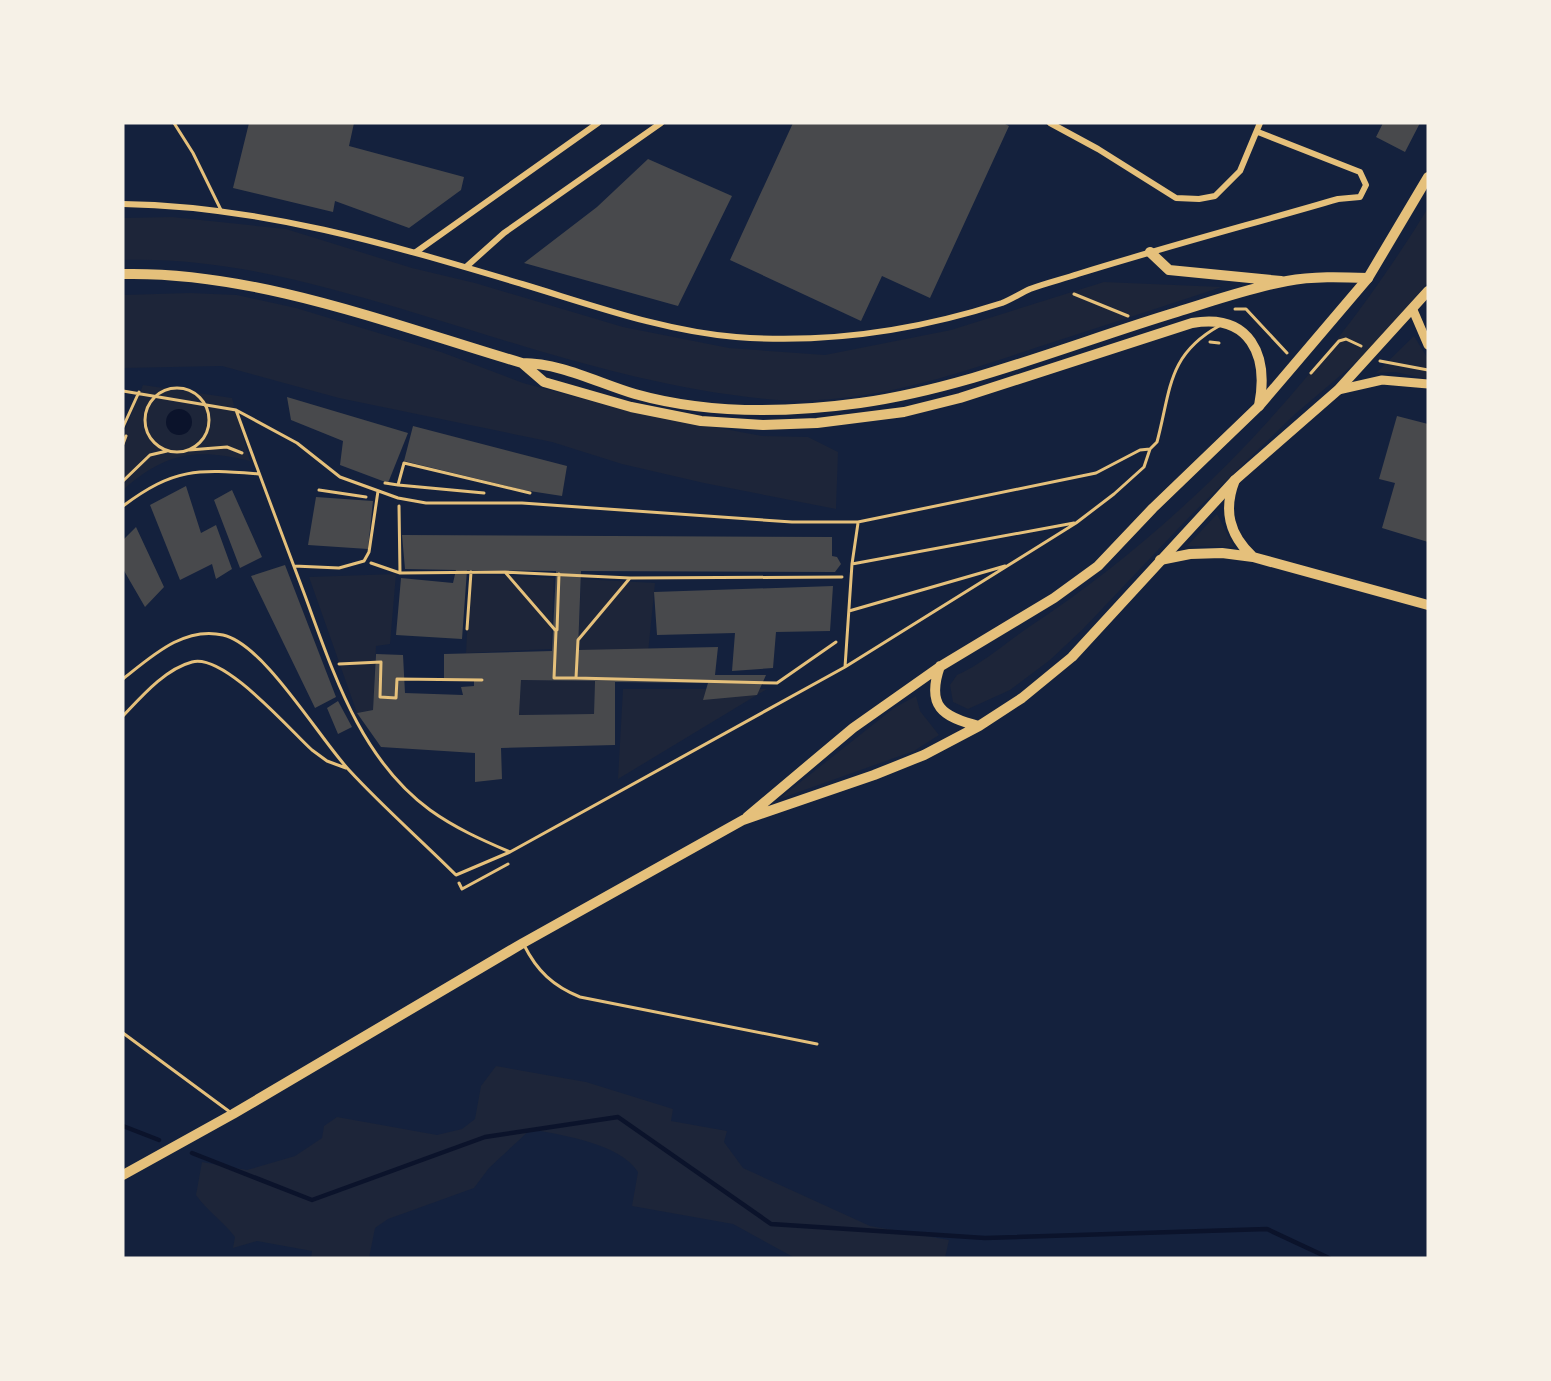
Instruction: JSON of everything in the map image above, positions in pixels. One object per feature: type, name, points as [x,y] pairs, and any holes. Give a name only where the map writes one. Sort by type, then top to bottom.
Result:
[{"type":"main road","points":[[743,820],[800,769],[853,728],[941,666],[1010,627],[1098,566],[1153,508],[1259,406],[1368,278],[1428,177]]},
{"type":"main road","points":[[1150,252],[1169,270],[1287,281],[1333,277],[1368,278]]},
{"type":"main road","points":[[123,274],[173,275],[251,286],[522,363],[552,366],[637,394],[703,407],[812,409],[902,397],[962,381],[1082,341],[1287,281]]},
{"type":"main road","points":[[123,1175],[234,1114],[523,944],[743,820],[874,775],[924,755],[979,726],[1022,698],[1072,657],[1235,480],[1338,390],[1428,291]]},
{"type":"main road","points":[[1413,310],[1428,345]]},
{"type":"main road","points":[[522,363],[544,382],[631,407],[701,421],[763,425],[817,423],[904,412],[971,394],[1211,320],[1236,326],[1255,350],[1263,385],[1259,406]]},
{"type":"main road","points":[[1338,390],[1382,380],[1428,384]]},
{"type":"main road","points":[[1235,480],[1228,503],[1231,528],[1240,544],[1253,557]]},
{"type":"main road","points":[[1160,560],[1190,554],[1222,553],[1253,557],[1428,604]]},
{"type":"main road","points":[[941,666],[935,681],[938,706],[946,715],[957,721],[979,726]]},
{"type":"street","points":[[416,252],[598,123]]},
{"type":"street","points":[[466,267],[504,233],[661,123]]},
{"type":"street","points":[[1050,123],[1098,149],[1176,198],[1199,199],[1215,196],[1240,171],[1260,123]]},
{"type":"street","points":[[123,204],[221,210],[283,220],[416,252],[616,312],[682,328],[733,336],[790,340],[841,338],[896,331],[1005,302],[1028,290],[1150,252],[1338,199],[1360,197],[1366,185],[1360,172],[1258,132]]},
{"type":"lane","points":[[174,123],[193,153],[221,210]]},
{"type":"lane","points":[[123,679],[184,636],[206,632],[225,635],[247,648],[276,678],[348,769],[456,875],[510,852],[845,667],[1076,523],[1114,494],[1144,466],[1150,449],[1157,442],[1175,371],[1197,339],[1226,322]]},
{"type":"lane","points":[[123,391],[158,394],[236,410],[297,443],[340,477],[398,498],[426,503],[522,503],[792,522],[858,522],[1096,473],[1140,450],[1150,449]]},
{"type":"lane","points":[[123,428],[141,392]]},
{"type":"lane","points":[[236,410],[331,665],[358,726],[391,772],[429,809],[471,835],[510,852]]},
{"type":"lane","points":[[123,506],[155,484],[183,473],[203,470],[259,474]]},
{"type":"lane","points":[[294,566],[339,568],[358,565],[364,561],[369,552],[378,491]]},
{"type":"lane","points":[[845,667],[852,564],[858,522]]},
{"type":"lane","points":[[852,564],[1076,523]]},
{"type":"lane","points":[[849,611],[1010,564]]},
{"type":"lane","points":[[123,716],[147,691],[175,670],[193,661],[211,663],[232,674],[312,750],[327,761],[348,769]]},
{"type":"lane","points":[[523,944],[543,975],[560,988],[580,997],[817,1044]]},
{"type":"lane","points":[[123,1033],[234,1114]]},
{"type":"path","points":[[1074,294],[1126,314],[1131,321]]},
{"type":"path","points":[[1235,309],[1246,309],[1287,353]]},
{"type":"path","points":[[1311,373],[1339,341],[1353,341],[1364,348]]},
{"type":"path","points":[[1376,359],[1428,370]]},
{"type":"path","points":[[168,451],[151,439],[146,430],[147,409],[158,394],[179,387],[207,398]]},
{"type":"path","points":[[141,392],[144,390],[158,394],[199,396],[206,405],[209,415],[205,436],[189,450]]},
{"type":"path","points":[[123,444],[127,434]]},
{"type":"path","points":[[123,481],[150,455],[168,451],[227,447],[246,455],[243,446]]},
{"type":"path","points":[[398,485],[404,463],[532,494]]},
{"type":"path","points":[[380,482],[491,493]]},
{"type":"path","points":[[319,490],[376,498]]},
{"type":"path","points":[[514,495],[538,497]]},
{"type":"path","points":[[398,498],[400,573]]},
{"type":"path","points":[[364,561],[400,573],[505,572],[630,578],[843,576],[842,588]]},
{"type":"path","points":[[467,629],[471,572]]},
{"type":"path","points":[[505,572],[556,631]]},
{"type":"path","points":[[559,574],[554,678],[777,683],[836,643],[837,632]]},
{"type":"path","points":[[576,678],[578,640],[630,578]]},
{"type":"path","points":[[331,665],[381,663],[380,697],[396,698],[397,679],[482,680]]},
{"type":"shaded area","points":[[1428,208],[1428,282],[1374,347],[1294,415],[1193,513],[1083,629],[1050,660],[1010,690],[968,709],[953,702],[950,685],[957,675],[984,659],[1088,585],[1145,540],[1251,440],[1346,328]]},
{"type":"shaded area","points":[[172,217],[286,229],[412,268],[475,283],[623,327],[729,348],[825,355],[951,330],[1104,282],[1222,287],[938,379],[836,399],[801,401],[766,399],[719,393],[627,375],[368,299],[264,273],[195,263],[123,260],[123,218]]},
{"type":"shaded area","points":[[190,293],[237,295],[296,308],[441,352],[523,383],[629,411],[762,436],[808,437],[838,452],[836,509],[622,464],[552,442],[339,398],[222,366],[123,368],[123,295]]},
{"type":"shaded area","points":[[1414,336],[1428,359],[1428,379],[1395,372],[1376,373]]},
{"type":"shaded area","points":[[143,385],[232,398],[250,461],[213,455],[182,456],[153,468],[123,490],[123,435]]},
{"type":"shaded area","points":[[179,409],[188,413],[192,422],[188,431],[179,435],[170,431],[166,422],[170,413]]},
{"type":"shaded area","points":[[1217,514],[1234,547],[1187,546]]},
{"type":"shaded area","points":[[396,574],[390,644],[376,646],[373,710],[357,713],[309,577]]},
{"type":"shaded area","points":[[470,574],[554,578],[551,649],[466,653]]},
{"type":"shaded area","points":[[581,579],[655,583],[648,653],[578,651]]},
{"type":"shaded area","points":[[521,680],[595,681],[594,714],[519,715]]},
{"type":"shaded area","points":[[623,689],[767,689],[618,779]]},
{"type":"shaded area","points":[[916,696],[920,711],[939,735],[914,751],[779,799],[894,708]]},
{"type":"shaded area","points":[[496,1066],[586,1082],[673,1109],[671,1121],[727,1131],[724,1142],[743,1168],[870,1226],[949,1240],[945,1258],[795,1258],[733,1224],[632,1206],[638,1172],[629,1162],[618,1154],[590,1142],[531,1129],[489,1168],[474,1188],[388,1219],[375,1228],[369,1258],[311,1258],[312,1251],[257,1241],[233,1248],[235,1237],[196,1195],[202,1162],[247,1170],[295,1156],[322,1138],[324,1126],[337,1117],[437,1135],[462,1129],[475,1119],[481,1086]]},
{"type":"building","points":[[249,123],[354,123],[349,146],[464,177],[461,190],[409,228],[335,201],[333,212],[233,188]]},
{"type":"building","points":[[793,123],[1003,123],[1009,126],[930,298],[882,276],[861,321],[730,260]]},
{"type":"building","points":[[1383,123],[1420,123],[1405,152],[1376,137]]},
{"type":"building","points":[[648,159],[732,196],[678,306],[524,263],[597,207]]},
{"type":"building","points":[[287,397],[408,433],[388,483],[340,465],[343,441],[291,420]]},
{"type":"building","points":[[1397,416],[1428,424],[1428,542],[1382,528],[1395,483],[1379,479]]},
{"type":"building","points":[[413,426],[567,466],[562,496],[523,490],[404,461]]},
{"type":"building","points":[[186,486],[201,533],[216,525],[232,569],[216,579],[212,564],[180,580],[150,505]]},
{"type":"building","points":[[232,490],[262,557],[240,568],[214,500]]},
{"type":"building","points":[[316,497],[373,501],[368,549],[308,545]]},
{"type":"building","points":[[136,527],[164,587],[145,607],[123,569],[123,540]]},
{"type":"building","points":[[402,535],[832,537],[832,556],[837,557],[841,564],[835,572],[581,571],[578,650],[718,647],[715,675],[766,675],[757,695],[703,700],[708,683],[615,682],[615,745],[501,748],[502,779],[475,782],[475,753],[381,747],[357,713],[373,710],[376,654],[403,655],[405,693],[463,695],[461,687],[474,686],[474,680],[444,679],[444,654],[552,651],[556,571],[467,570],[462,639],[396,635],[401,578],[453,583],[456,570],[405,569]],"holes":[[[521,680],[595,681],[594,714],[519,715]]]},
{"type":"building","points":[[285,565],[336,697],[315,708],[251,576]]},
{"type":"building","points":[[833,586],[830,631],[776,632],[773,668],[732,671],[735,633],[657,635],[654,592]]},
{"type":"building","points":[[338,701],[352,727],[338,734],[327,708]]},
{"type":"waterway","points":[[192,1153],[312,1200],[485,1137],[618,1117],[771,1224],[985,1238],[1267,1229],[1329,1258]]},
{"type":"waterway","points":[[123,1126],[159,1140]]}]
